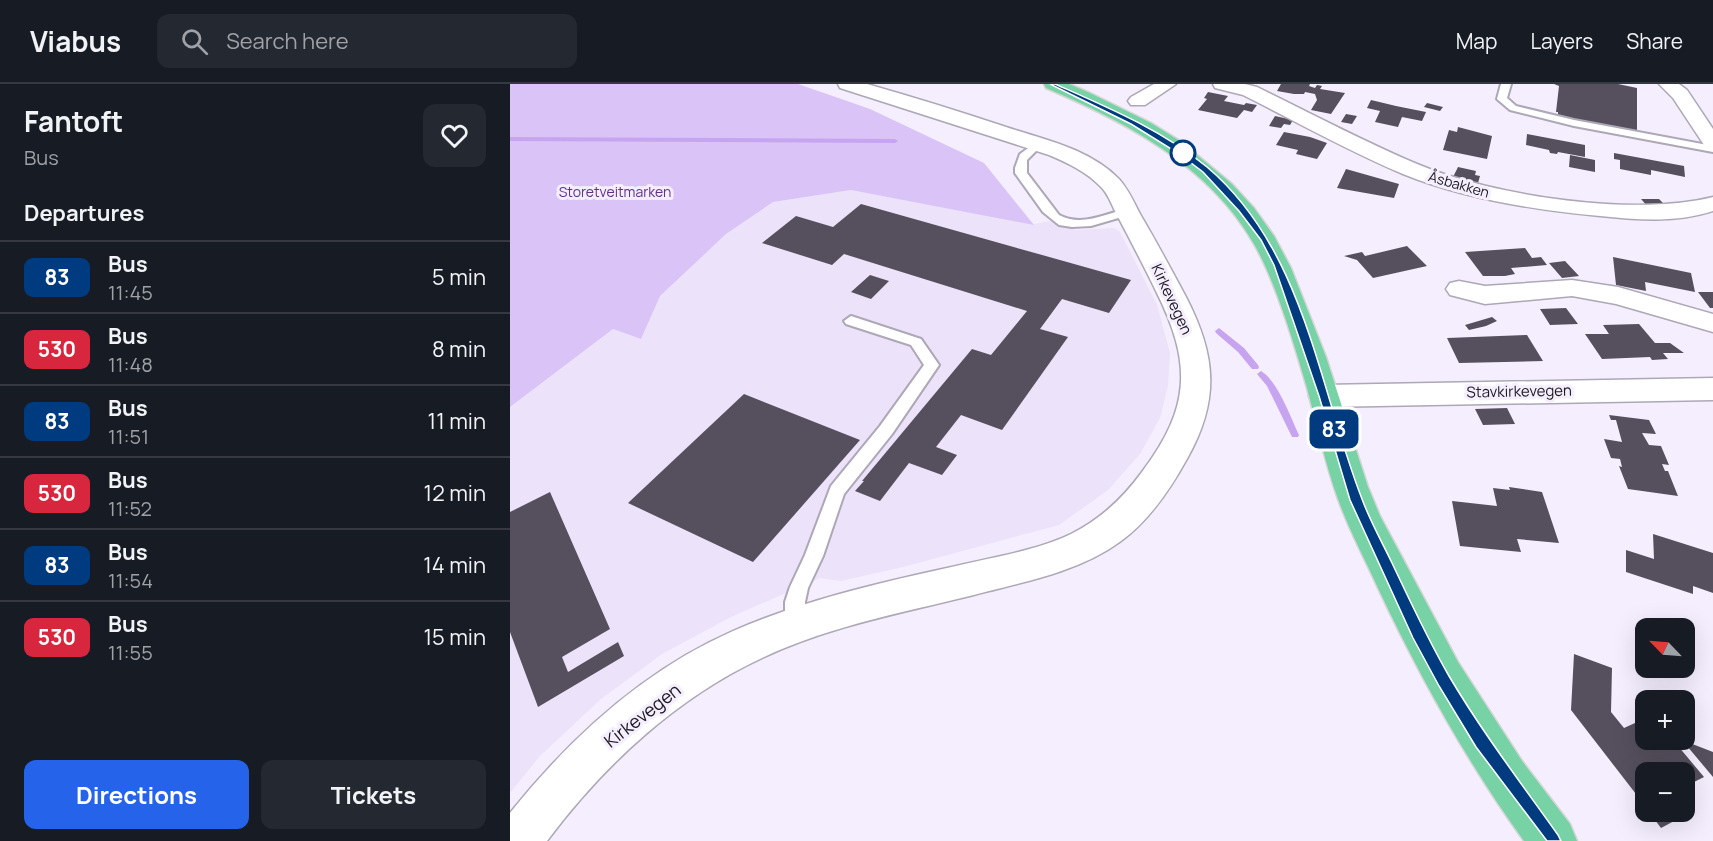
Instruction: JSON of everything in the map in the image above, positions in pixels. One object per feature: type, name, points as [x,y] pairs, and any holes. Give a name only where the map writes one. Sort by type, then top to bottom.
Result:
[{"type":"main road","points":[[1031,84],[1079,105],[1142,141],[1170,163],[1215,207],[1229,227],[1287,292]]},
{"type":"main road","points":[[1053,84],[1146,129],[1206,170],[1242,209],[1265,240],[1278,265],[1324,396],[1356,500],[1418,633],[1481,741],[1552,841]]},
{"type":"street","name":"Kirkevegen","points":[[518,841],[577,770],[655,701],[741,647],[795,625],[1033,563],[1080,546],[1109,530],[1134,506],[1155,479],[1180,442],[1193,413],[1197,387],[1197,363],[1191,338],[1128,212],[1109,182],[1078,159],[1038,144],[847,84]]},
{"type":"street","points":[[1138,101],[1167,84]]},
{"type":"street","name":"Åsbakken","points":[[1222,84],[1250,91],[1410,169],[1486,192],[1575,208],[1635,212],[1677,212],[1713,204]]},
{"type":"street","points":[[1668,84],[1680,94],[1713,147]]},
{"type":"street","points":[[1459,289],[1485,295],[1572,288],[1618,297],[1713,323]]},
{"type":"street","name":"Stavkirkevegen","points":[[1324,396],[1713,389]]},
{"type":"lane","points":[[1506,84],[1502,99],[1513,108],[1574,123],[1713,147]]},
{"type":"lane","points":[[1038,144],[1022,158],[1019,166],[1021,173],[1055,218],[1070,223],[1098,221],[1128,212]]},
{"type":"lane","points":[[795,625],[795,602],[799,587],[814,556],[837,491],[886,430],[932,365],[916,342],[851,321]]},
{"type":"shaded area","points":[[851,190],[1034,224],[1050,221],[1075,230],[1114,228],[1120,232],[1157,305],[1170,353],[1168,386],[1160,418],[1140,454],[1108,490],[1059,525],[903,567],[841,581],[820,578],[731,617],[662,654],[601,699],[540,756],[510,793],[510,407],[613,329],[641,339],[659,296],[726,234],[773,202]]},
{"type":"green space","name":"Storetveitmarken","points":[[510,84],[798,84],[870,109],[984,163],[1034,225],[851,190],[773,202],[726,234],[660,296],[641,339],[613,329],[510,407]]},
{"type":"building","points":[[1281,84],[1310,84],[1309,86],[1315,88],[1317,85],[1322,86],[1320,89],[1345,93],[1331,114],[1311,110],[1317,100],[1315,94],[1277,91]]},
{"type":"building","points":[[1554,84],[1618,84],[1637,88],[1637,131],[1615,127],[1615,129],[1558,116],[1556,112],[1559,86]]},
{"type":"building","points":[[1208,92],[1228,96],[1224,101],[1257,105],[1252,112],[1244,110],[1237,118],[1198,110],[1207,99],[1204,98]]},
{"type":"building","points":[[1371,100],[1426,112],[1422,121],[1402,117],[1398,127],[1375,122],[1380,111],[1367,108]]},
{"type":"building","points":[[1427,103],[1443,107],[1440,111],[1424,107]]},
{"type":"building","points":[[1346,114],[1357,116],[1352,124],[1341,122]]},
{"type":"building","points":[[1275,116],[1293,120],[1290,125],[1284,124],[1281,128],[1269,126]]},
{"type":"building","points":[[1458,127],[1492,136],[1487,159],[1443,150],[1449,130],[1457,132]]},
{"type":"building","points":[[1284,132],[1327,143],[1317,159],[1296,154],[1298,150],[1276,145]]},
{"type":"building","points":[[1527,134],[1585,145],[1585,157],[1558,152],[1557,154],[1550,153],[1549,150],[1526,145]]},
{"type":"building","points":[[1614,153],[1684,166],[1685,177],[1651,170],[1651,175],[1620,169],[1620,160],[1614,159]]},
{"type":"building","points":[[1570,155],[1595,160],[1595,172],[1569,167]]},
{"type":"building","points":[[1458,167],[1476,171],[1475,175],[1480,176],[1478,183],[1453,177]]},
{"type":"building","points":[[1346,169],[1399,184],[1394,198],[1337,188]]},
{"type":"building","points":[[1641,199],[1659,199],[1667,207],[1649,208]]},
{"type":"building","points":[[861,204],[1131,280],[1109,313],[1062,299],[1040,329],[1068,337],[1002,430],[961,415],[936,447],[957,455],[942,475],[909,463],[880,501],[855,491],[972,349],[991,355],[1027,311],[844,254],[832,265],[762,243],[796,216],[833,227]]},
{"type":"building","points":[[1407,246],[1427,266],[1373,278],[1357,260],[1344,256],[1362,252],[1365,256]]},
{"type":"building","points":[[1525,248],[1532,258],[1541,257],[1547,265],[1511,268],[1515,274],[1505,276],[1483,276],[1465,252]]},
{"type":"building","points":[[1613,257],[1691,273],[1695,292],[1645,282],[1646,291],[1616,285]]},
{"type":"building","points":[[1565,261],[1579,276],[1562,278],[1549,263]]},
{"type":"building","points":[[870,275],[889,281],[871,299],[851,292]]},
{"type":"building","points":[[1698,292],[1713,292],[1713,308],[1710,308]]},
{"type":"building","points":[[1566,308],[1578,324],[1550,325],[1540,309]]},
{"type":"building","points":[[1492,317],[1497,321],[1486,326],[1469,330],[1465,325]]},
{"type":"building","points":[[1639,324],[1655,343],[1670,343],[1684,353],[1663,353],[1668,359],[1652,360],[1650,357],[1602,359],[1585,334],[1609,334],[1603,325]]},
{"type":"building","points":[[1527,335],[1543,361],[1459,363],[1447,338]]},
{"type":"building","points":[[744,394],[860,440],[753,562],[628,503]]},
{"type":"building","points":[[1507,408],[1515,424],[1483,425],[1475,409]]},
{"type":"building","points":[[1609,415],[1649,420],[1656,434],[1642,433],[1649,445],[1661,446],[1669,465],[1662,464],[1665,471],[1668,471],[1678,496],[1628,489],[1619,466],[1622,467],[1620,459],[1611,458],[1604,439],[1622,442],[1616,420],[1611,420]]},
{"type":"building","points":[[1509,487],[1542,492],[1559,543],[1517,539],[1521,552],[1460,546],[1452,501],[1497,506],[1493,488],[1510,490]]},
{"type":"building","points":[[550,492],[610,629],[562,657],[568,672],[618,642],[624,656],[538,707],[510,632],[510,512]]},
{"type":"building","points":[[1653,534],[1713,553],[1713,593],[1693,586],[1693,594],[1626,572],[1626,550],[1654,559]]},
{"type":"building","points":[[1574,654],[1612,668],[1611,712],[1624,728],[1635,723],[1635,750],[1681,750],[1691,762],[1635,762],[1635,793],[1571,710]]},
{"type":"building","points":[[1695,745],[1713,752],[1713,777],[1690,750],[1695,750]]},
{"type":"building","points":[[1695,766],[1704,777],[1695,782]]},
{"type":"building","points":[[1656,822],[1672,822],[1661,828]]},
{"type":"waterway","points":[[510,139],[895,141]]},
{"type":"waterway","points":[[1219,331],[1241,350],[1255,367]]},
{"type":"waterway","points":[[1261,374],[1270,384],[1295,435]]},
{"type":"bus line","name":"83","points":[[1053,84],[1134,123],[1181,151],[1206,170],[1242,209],[1265,240],[1278,265],[1324,396],[1356,500],[1418,633],[1481,741],[1553,841]]}]
